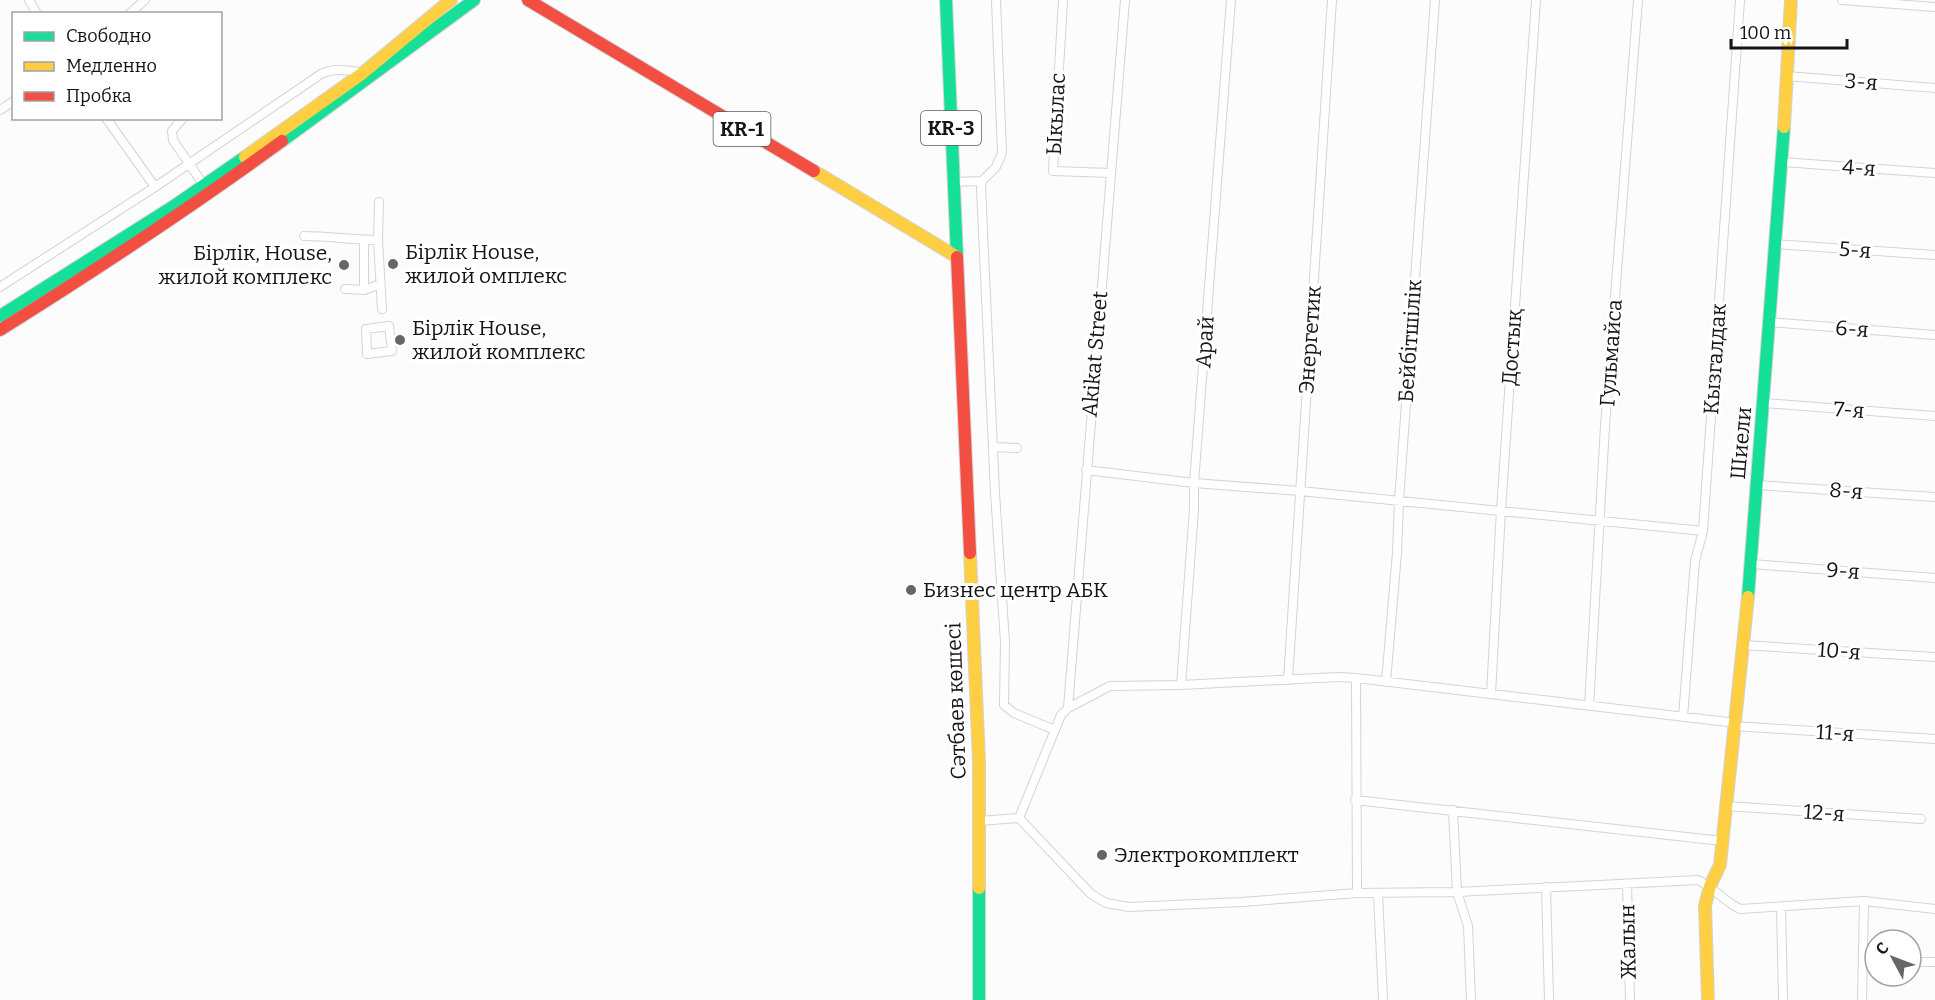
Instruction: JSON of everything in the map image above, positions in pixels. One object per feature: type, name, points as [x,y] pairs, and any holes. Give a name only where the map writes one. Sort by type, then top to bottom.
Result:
[{"type":"main road","points":[[369,74],[451,0]]},
{"type":"main road","points":[[0,330],[74,284],[474,0]]},
{"type":"main road","name":"KR-1","points":[[528,0],[957,257]]},
{"type":"main road","name":"KR-3","points":[[946,0],[957,257]]},
{"type":"main road","name":"Шиели","points":[[1707,1000],[1706,906],[1710,886],[1720,865],[1752,564],[1768,322],[1782,162],[1791,0]]},
{"type":"main road","points":[[0,316],[165,212],[207,190]]},
{"type":"main road","name":"Сәтбаев көшесі","points":[[957,257],[979,761],[980,1000]]},
{"type":"street","points":[[131,12],[145,0]]},
{"type":"street","points":[[953,182],[982,181],[996,167],[1002,153],[996,0]]},
{"type":"street","name":"Ыкылас","points":[[1063,0],[1053,171],[1110,173]]},
{"type":"street","name":"Akikat Street","points":[[1068,708],[1125,0]]},
{"type":"street","name":"Арай","points":[[1181,685],[1231,0]]},
{"type":"street","name":"Энергетик","points":[[1288,680],[1332,0]]},
{"type":"street","name":"Бейбітшілік","points":[[1386,682],[1435,0]]},
{"type":"street","name":"Достық","points":[[1491,694],[1501,510],[1536,0]]},
{"type":"street","name":"Гульмайса","points":[[1589,706],[1605,426],[1638,0]]},
{"type":"street","name":"Кызгалдак","points":[[1683,717],[1695,561],[1703,531],[1740,0]]},
{"type":"street","points":[[1842,0],[1935,7]]},
{"type":"street","points":[[0,287],[155,187],[321,74],[336,69],[369,74]]},
{"type":"street","name":"3-я","points":[[1787,76],[1935,87]]},
{"type":"street","points":[[107,120],[155,187]]},
{"type":"street","points":[[181,120],[172,131],[173,140],[207,190]]},
{"type":"street","name":"4-я","points":[[1782,162],[1935,173]]},
{"type":"street","points":[[982,181],[995,493],[1005,642],[1004,705],[1014,713],[1055,730]]},
{"type":"street","points":[[379,202],[378,240],[382,309]]},
{"type":"street","points":[[304,236],[378,240]]},
{"type":"street","points":[[364,240],[364,290]]},
{"type":"street","name":"5-я","points":[[1775,244],[1935,255]]},
{"type":"street","points":[[345,289],[364,290],[380,284]]},
{"type":"street","name":"6-я","points":[[1768,322],[1935,335]]},
{"type":"street","name":"7-я","points":[[1764,403],[1935,416]]},
{"type":"street","points":[[994,447],[1017,448]]},
{"type":"street","points":[[1086,470],[1194,483],[1300,491],[1703,531]]},
{"type":"street","name":"8-я","points":[[1757,485],[1935,497]]},
{"type":"street","name":"9-я","points":[[1752,564],[1935,578]]},
{"type":"street","name":"10-я","points":[[1743,645],[1935,657]]},
{"type":"street","points":[[1356,678],[1356,893]]},
{"type":"street","name":"11-я","points":[[1068,708],[1110,686],[1356,678],[1735,725],[1935,739]]},
{"type":"street","points":[[1019,818],[1061,716],[1068,708]]},
{"type":"street","points":[[1355,800],[1722,841]]},
{"type":"street","name":"12-я","points":[[1726,806],[1922,819]]},
{"type":"street","points":[[1453,810],[1457,892],[1468,926],[1471,1000]]},
{"type":"street","points":[[979,821],[1019,818]]},
{"type":"street","points":[[1019,818],[1091,894],[1107,903],[1129,907],[1242,902],[1356,893],[1457,892],[1698,880],[1710,886],[1731,905],[1740,909],[1863,901],[1935,909]]},
{"type":"street","name":"Жалын","points":[[1627,884],[1630,1000]]},
{"type":"street","points":[[1546,887],[1549,1000]]},
{"type":"street","points":[[1378,894],[1383,1000]]},
{"type":"street","points":[[1863,901],[1863,928]]},
{"type":"street","points":[[1781,907],[1783,1000]]},
{"type":"street","points":[[1862,1000],[1863,962]]},
{"type":"traffic: fast","points":[[282,141],[474,0]]},
{"type":"traffic: fast","points":[[946,0],[957,257]]},
{"type":"traffic: fast","points":[[1748,597],[1784,127]]},
{"type":"traffic: fast","points":[[0,316],[174,206],[245,157]]},
{"type":"traffic: fast","points":[[979,888],[979,1000]]},
{"type":"traffic: slow","points":[[245,157],[363,73],[451,0]]},
{"type":"traffic: slow","points":[[1784,127],[1791,0]]},
{"type":"traffic: slow","points":[[814,171],[957,257]]},
{"type":"traffic: slow","points":[[970,553],[979,761],[979,888]]},
{"type":"traffic: slow","points":[[1708,1000],[1705,906],[1710,886],[1720,865],[1748,597]]},
{"type":"traffic: jam","points":[[528,0],[814,171]]},
{"type":"traffic: jam","points":[[0,330],[72,285],[282,141]]},
{"type":"traffic: jam","points":[[957,257],[970,553]]},
{"type":"place","name":"Бірлік House, жилой омплекс","points":[[393,264]]},
{"type":"place","name":"Бірлік, House, жилой комплекс","points":[[344,265]]},
{"type":"place","name":"Бірлік House, жилой комплекс","points":[[400,340]]},
{"type":"place","name":"Бизнес центр АБК","points":[[911,590]]},
{"type":"place","name":"Электрокомплект","points":[[1102,855]]}]
